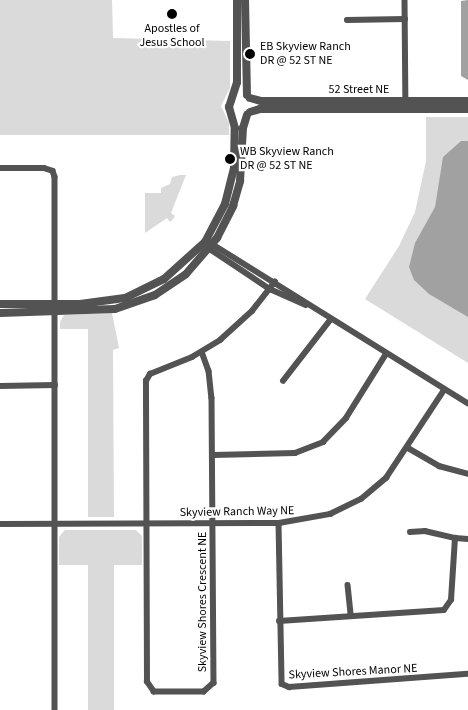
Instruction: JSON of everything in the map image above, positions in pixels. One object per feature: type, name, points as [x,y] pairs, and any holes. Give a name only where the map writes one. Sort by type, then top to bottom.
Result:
[{"type":"street","points":[[0,312],[96,304],[140,293],[175,272],[205,242],[225,204],[232,179],[236,128],[229,103],[237,82],[237,0]]},
{"type":"street","points":[[0,304],[97,311],[145,299],[186,274],[209,250],[237,195],[252,104],[248,96],[245,0]]},
{"type":"street","points":[[405,0],[406,105]]},
{"type":"street","points":[[347,20],[405,20]]},
{"type":"street","points":[[232,97],[239,94],[248,96]]},
{"type":"street","name":"52 Street NE","points":[[248,96],[260,101],[406,105],[468,109]]},
{"type":"street","name":"52 Street NE","points":[[249,114],[264,109],[406,105],[468,101]]},
{"type":"street","points":[[232,113],[238,117],[249,114]]},
{"type":"street","points":[[0,168],[44,168],[53,171],[55,710]]},
{"type":"street","points":[[205,242],[214,243],[386,354],[468,403]]},
{"type":"street","points":[[205,242],[209,250],[270,289],[311,306]]},
{"type":"street","points":[[147,523],[147,377],[202,352],[242,322],[275,282]]},
{"type":"street","points":[[283,381],[331,318]]},
{"type":"street","points":[[202,352],[211,384],[213,523]]},
{"type":"street","points":[[213,455],[295,453],[323,442],[346,418],[386,354]]},
{"type":"street","points":[[0,386],[55,386]]},
{"type":"street","name":"Skyview Ranch Way NE","points":[[0,524],[279,523],[330,514],[361,498],[386,478],[408,448],[444,390]]},
{"type":"street","points":[[408,448],[439,466],[468,474]]},
{"type":"street","name":"Skyview Shores Crescent NE","points":[[147,523],[148,687],[154,692],[208,692],[214,683],[213,523]]},
{"type":"street","name":"Skyview Shores Manor NE","points":[[279,523],[279,675],[285,687],[468,674]]},
{"type":"street","points":[[410,532],[425,531],[468,539]]},
{"type":"street","points":[[279,621],[441,611],[447,608],[451,600],[455,538]]},
{"type":"street","points":[[348,585],[351,616]]},
{"type":"shaded area","points":[[0,0],[112,0],[113,38],[230,41],[230,88],[221,106],[229,123],[229,135],[0,135]]},
{"type":"shaded area","points":[[468,0],[468,80],[461,76],[461,1]]},
{"type":"shaded area","points":[[426,117],[468,117],[468,363],[365,299],[399,246],[415,212],[426,161]]},
{"type":"shaded area","points":[[461,141],[468,141],[468,317],[429,294],[414,280],[409,267],[415,243],[435,207],[443,157]]},
{"type":"shaded area","points":[[186,175],[171,213],[175,216],[170,222],[167,218],[145,233],[145,193],[161,193],[161,188],[170,184],[172,177]]},
{"type":"shaded area","points":[[112,313],[119,348],[113,350],[114,517],[88,517],[88,329],[60,329],[60,322],[64,315]]},
{"type":"shaded area","points":[[65,530],[136,530],[142,536],[142,565],[114,565],[114,710],[88,710],[88,565],[59,565],[59,537]]},
{"type":"place","name":"Apostles of Jesus School","points":[[172,14]]},
{"type":"place","name":"EB Skyview Ranch DR @ 52 ST NE","points":[[250,54]]},
{"type":"place","name":"WB Skyview Ranch DR @ 52 ST NE","points":[[230,159]]}]
